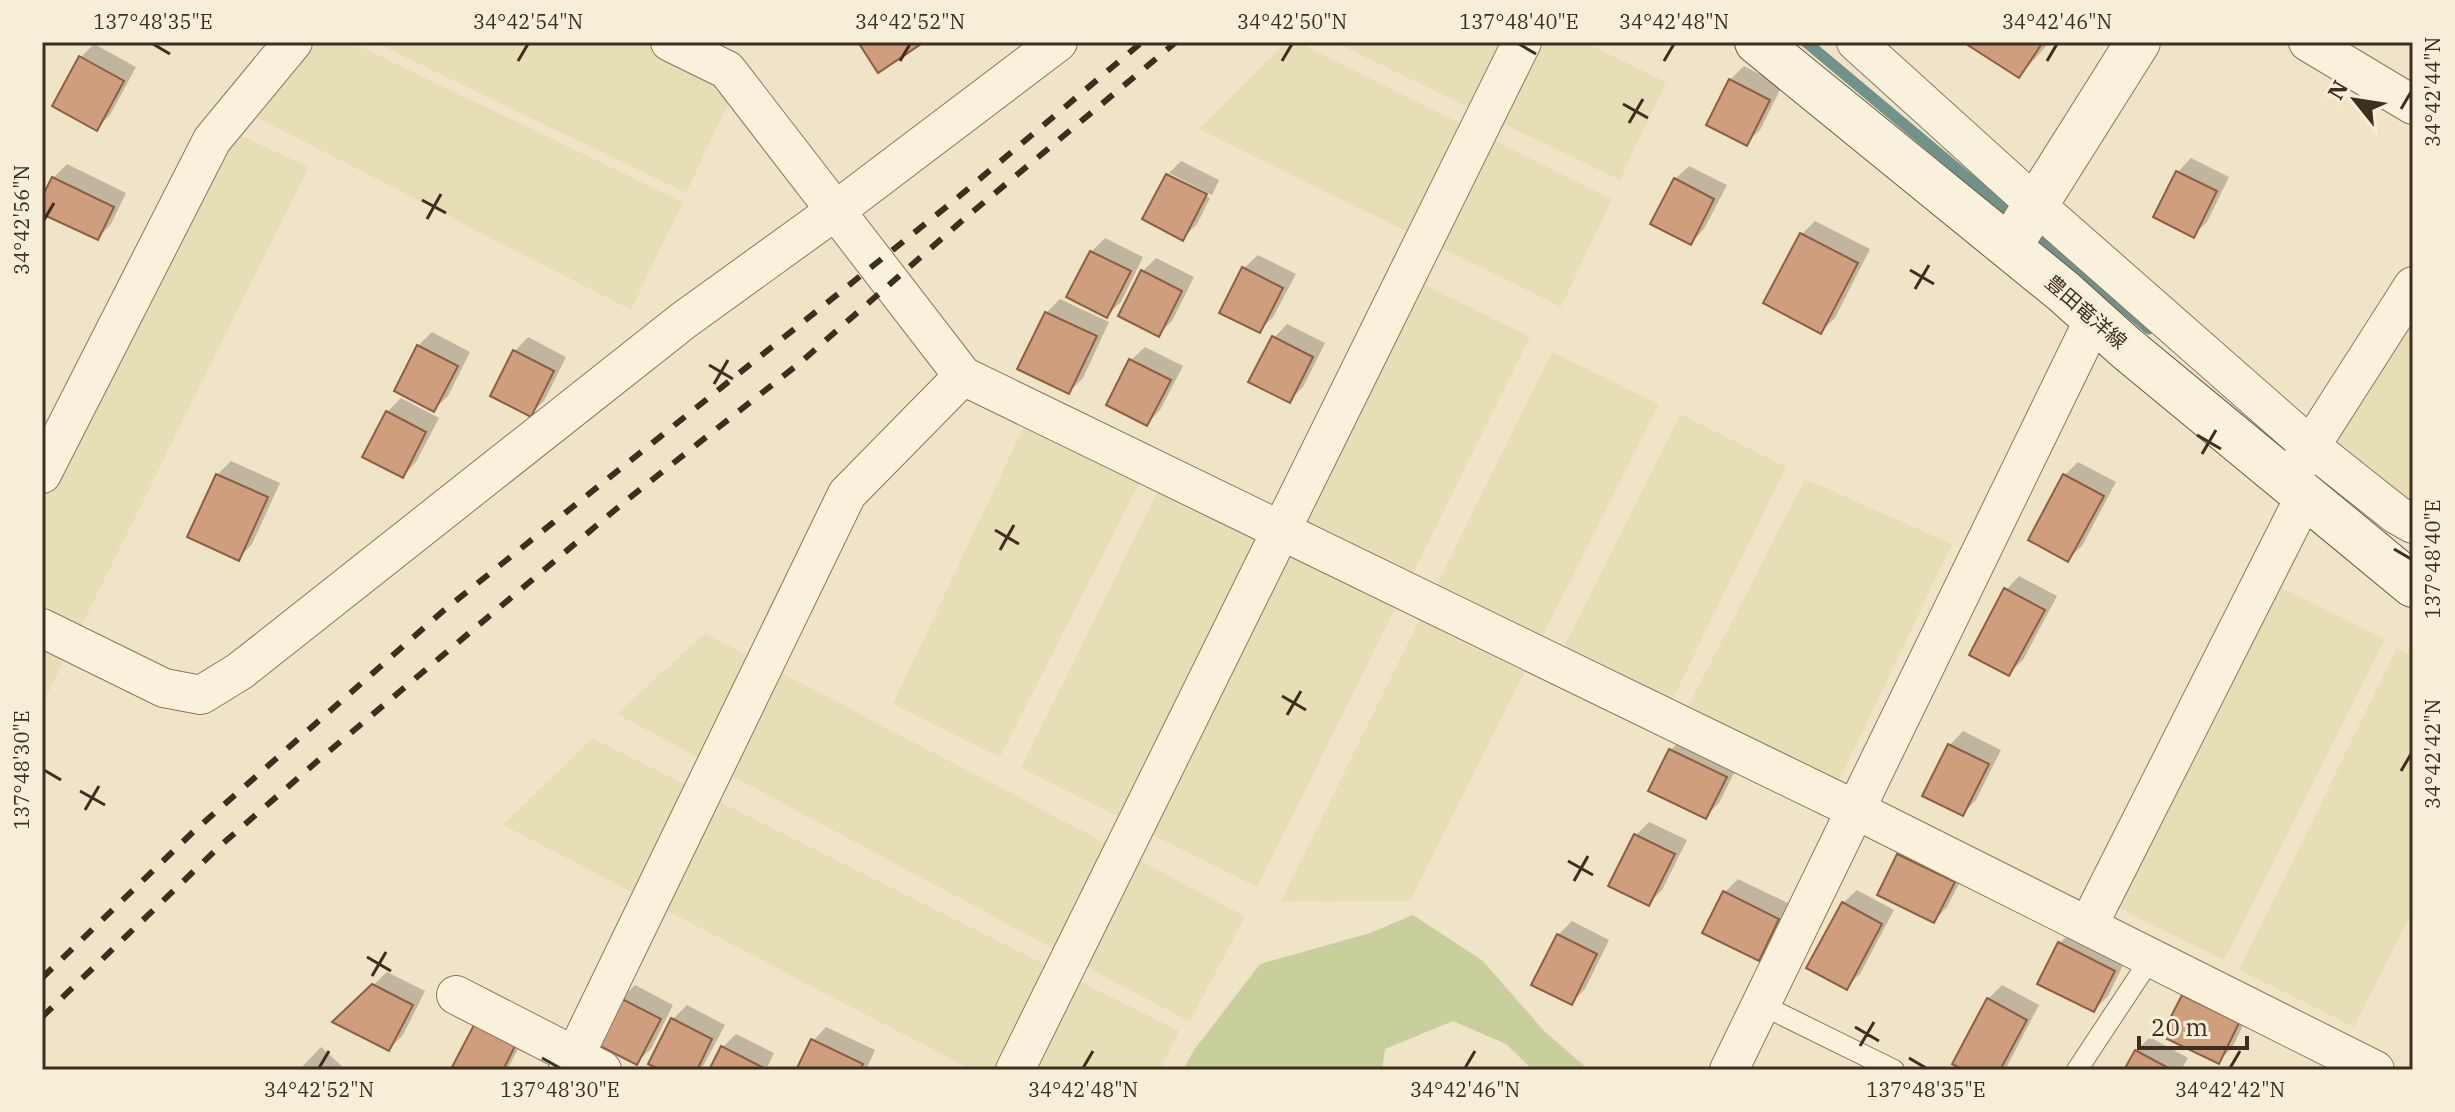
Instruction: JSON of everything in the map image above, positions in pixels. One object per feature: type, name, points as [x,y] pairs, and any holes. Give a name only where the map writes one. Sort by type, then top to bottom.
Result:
[{"type":"main road","name":"豊田竜洋線","points":[[1757,42],[2094,319],[2301,475],[2413,585]]},
{"type":"main road","points":[[2009,247],[2138,42]]},
{"type":"street","points":[[42,474],[212,140],[293,42]]},
{"type":"street","points":[[670,42],[712,51],[963,376],[1856,810],[2375,1070]]},
{"type":"street","points":[[42,628],[164,688],[201,695],[240,671],[684,320],[835,211],[1058,42]]},
{"type":"street","points":[[1015,1070],[1522,42]]},
{"type":"street","points":[[1856,42],[2036,205],[2301,475],[2413,524]]},
{"type":"street","points":[[2308,42],[2413,105]]},
{"type":"street","points":[[2088,926],[2301,475],[2413,286]]},
{"type":"street","points":[[1729,1070],[2094,319]]},
{"type":"street","points":[[456,995],[582,1065],[847,494],[963,376]]},
{"type":"lane","points":[[2077,1070],[2151,958]]},
{"type":"lane","points":[[1762,1005],[1894,1070]]},
{"type":"shaded area","points":[[319,42],[351,42],[683,202],[631,310],[239,108]]},
{"type":"shaded area","points":[[374,42],[648,42],[737,85],[686,193]]},
{"type":"shaded area","points":[[1285,42],[1298,42],[1612,199],[1561,307],[1199,129]]},
{"type":"shaded area","points":[[1334,42],[1584,42],[1666,82],[1620,180]]},
{"type":"shaded area","points":[[222,127],[309,167],[42,705],[42,466]]},
{"type":"shaded area","points":[[1423,284],[1530,337],[1257,887],[1151,834]]},
{"type":"shaded area","points":[[2413,288],[2413,522],[2310,446]]},
{"type":"shaded area","points":[[1552,352],[1659,405],[1410,901],[1280,902]]},
{"type":"shaded area","points":[[1032,409],[1148,466],[1000,757],[893,704]]},
{"type":"shaded area","points":[[1680,414],[1786,467],[1664,717],[1555,664]]},
{"type":"shaded area","points":[[1166,475],[1281,531],[1128,821],[1021,768]]},
{"type":"shaded area","points":[[1805,479],[1952,544],[1831,798],[1679,724]]},
{"type":"shaded area","points":[[2267,581],[2385,640],[2224,960],[2109,903]]},
{"type":"shaded area","points":[[705,633],[1245,916],[1190,1022],[617,714]]},
{"type":"shaded area","points":[[2397,648],[2413,656],[2413,910],[2354,1027],[2239,970]]},
{"type":"shaded area","points":[[592,738],[1179,1031],[1160,1070],[972,1070],[503,825]]},
{"type":"green space","points":[[1413,915],[1483,961],[1545,1032],[1588,1069],[1533,1070],[1506,1044],[1453,1021],[1385,1049],[1382,1070],[1183,1070],[1194,1050],[1260,964],[1370,933]]},
{"type":"building","points":[[858,42],[919,42],[921,44],[878,73]]},
{"type":"building","points":[[1963,42],[2043,42],[2019,78]]},
{"type":"building","points":[[79,56],[124,81],[97,131],[52,106]]},
{"type":"building","points":[[1729,79],[1770,100],[1747,146],[1706,125]]},
{"type":"building","points":[[2176,171],[2217,191],[2194,238],[2153,217]]},
{"type":"building","points":[[1166,174],[1207,194],[1183,241],[1142,219]]},
{"type":"building","points":[[52,177],[114,207],[98,240],[42,214],[42,197]]},
{"type":"building","points":[[1674,178],[1714,199],[1691,245],[1650,224]]},
{"type":"building","points":[[1800,233],[1858,263],[1821,334],[1763,303]]},
{"type":"building","points":[[1090,251],[1131,271],[1107,318],[1066,297]]},
{"type":"building","points":[[1242,267],[1283,288],[1260,333],[1219,313]]},
{"type":"building","points":[[1141,270],[1182,291],[1159,337],[1118,316]]},
{"type":"building","points":[[1045,312],[1097,336],[1069,394],[1017,369]]},
{"type":"building","points":[[1272,336],[1313,357],[1290,403],[1248,382]]},
{"type":"building","points":[[417,345],[458,366],[434,412],[394,391]]},
{"type":"building","points":[[513,350],[554,371],[531,417],[490,396]]},
{"type":"building","points":[[1129,359],[1171,380],[1147,426],[1106,405]]},
{"type":"building","points":[[386,411],[426,432],[403,478],[362,457]]},
{"type":"building","points":[[216,474],[268,497],[239,561],[187,537]]},
{"type":"building","points":[[2063,474],[2104,496],[2068,562],[2028,540]]},
{"type":"building","points":[[2004,588],[2045,610],[2009,676],[1969,655]]},
{"type":"building","points":[[1948,744],[1989,764],[1963,816],[1922,796]]},
{"type":"building","points":[[1669,749],[1727,777],[1706,819],[1648,791]]},
{"type":"building","points":[[1634,834],[1675,854],[1649,906],[1608,886]]},
{"type":"building","points":[[1897,854],[1955,882],[1934,923],[1877,895]]},
{"type":"building","points":[[1723,891],[1779,919],[1759,961],[1702,933]]},
{"type":"building","points":[[1842,902],[1882,924],[1847,990],[1806,968]]},
{"type":"building","points":[[1557,934],[1597,954],[1572,1005],[1531,985]]},
{"type":"building","points":[[2058,942],[2115,971],[2094,1012],[2037,984]]},
{"type":"building","points":[[372,984],[413,1005],[389,1051],[332,1022]]},
{"type":"building","points":[[2182,995],[2239,1023],[2219,1064],[2161,1036]]},
{"type":"building","points":[[620,998],[661,1019],[637,1065],[596,1044]]},
{"type":"building","points":[[1987,998],[2027,1020],[2000,1070],[1963,1070],[1952,1064]]},
{"type":"building","points":[[671,1018],[712,1039],[697,1070],[661,1070],[648,1064]]},
{"type":"building","points":[[475,1023],[516,1044],[503,1070],[451,1069]]},
{"type":"building","points":[[811,1039],[863,1064],[860,1070],[796,1070]]},
{"type":"building","points":[[721,1046],[762,1067],[761,1070],[709,1070]]},
{"type":"building","points":[[2135,1050],[2172,1070],[2124,1070]]},
{"type":"waterway","points":[[1806,42],[2017,219]]},
{"type":"waterway","points":[[2031,230],[2149,329]]},
{"type":"railway","points":[[42,978],[192,833],[443,611],[950,204],[1142,42]]},
{"type":"railway","points":[[42,1017],[220,846],[321,758],[628,499],[801,362],[964,219],[1176,42]]}]
